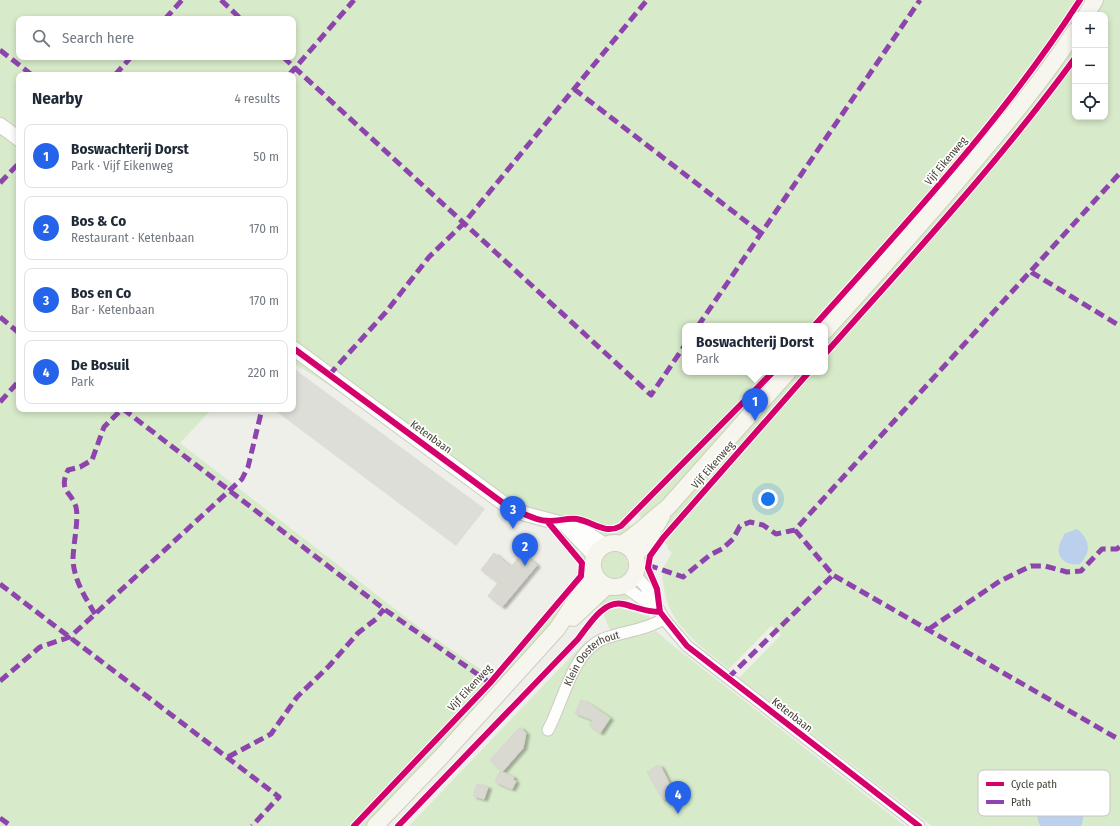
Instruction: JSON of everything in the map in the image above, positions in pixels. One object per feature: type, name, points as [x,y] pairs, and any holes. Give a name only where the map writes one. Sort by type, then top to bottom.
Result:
[{"type":"main road","points":[[1088,12],[1095,0]]},
{"type":"main road","name":"Vijf Eikenweg","points":[[828,328],[918,228],[994,138],[1033,90],[1072,35]]},
{"type":"main road","name":"Vijf Eikenweg","points":[[635,556],[649,538],[667,508],[785,375]]},
{"type":"main road","name":"Vijf Eikenweg","points":[[622,544],[650,520],[667,508]]},
{"type":"main road","points":[[375,826],[442,756],[557,629],[592,579],[594,573],[593,562],[600,551],[613,543],[622,544],[635,556],[637,566],[629,580],[615,588],[607,586],[597,578],[594,573]]},
{"type":"main road","points":[[557,629],[575,616],[607,586]]},
{"type":"street","points":[[0,125],[16,137]]},
{"type":"street","name":"Ketenbaan","points":[[296,350],[503,503],[518,512],[584,530],[600,551]]},
{"type":"street","name":"Ketenbaan","points":[[629,580],[687,646],[919,826]]},
{"type":"street","name":"Ketenbaan","points":[[629,580],[645,586],[662,616]]},
{"type":"street","name":"Klein Oosterhout","points":[[548,730],[569,680],[581,659],[592,646],[602,639],[644,629],[662,616]]},
{"type":"green space","points":[[0,0],[1120,0],[1120,826],[932,826],[739,678],[781,635],[771,626],[729,669],[688,634],[672,614],[664,588],[663,569],[672,553],[667,548],[668,546],[635,511],[619,524],[606,528],[569,515],[553,517],[518,506],[409,434],[296,365],[296,72],[16,72],[16,412],[209,412],[180,443],[421,629],[492,677],[352,826],[0,826]]},
{"type":"green space","points":[[627,523],[636,529],[622,537],[608,538],[597,535],[602,531],[616,531]]},
{"type":"green space","points":[[557,529],[569,535],[581,546],[575,551]]},
{"type":"green space","points":[[653,544],[647,562],[649,576],[647,580],[642,574],[642,558]]},
{"type":"green space","points":[[585,550],[589,564],[585,578],[579,587],[578,583],[584,571],[580,554]]},
{"type":"green space","points":[[615,552],[624,556],[628,565],[624,574],[615,578],[606,574],[602,565],[606,556]]},
{"type":"green space","points":[[572,590],[576,594],[567,608],[368,826],[356,826],[475,700]]},
{"type":"green space","points":[[623,592],[632,596],[624,602],[611,602],[602,607],[595,601],[607,593]]},
{"type":"green space","points":[[620,608],[650,617],[649,621],[611,633],[604,615],[609,610]]},
{"type":"green space","points":[[656,631],[905,826],[409,826],[586,641],[640,636]]},
{"type":"shaded area","points":[[296,370],[485,509],[456,546],[277,412],[296,412]]},
{"type":"water","points":[[1077,529],[1085,538],[1088,550],[1080,564],[1072,564],[1061,558],[1059,555],[1059,546],[1064,534]]},
{"type":"water","points":[[1037,816],[1083,816],[1081,826],[1040,826]]},
{"type":"building","points":[[494,553],[511,567],[522,553],[537,565],[502,607],[488,596],[498,583],[481,570]]},
{"type":"building","points":[[581,700],[610,718],[600,733],[589,725],[593,720],[575,713]]},
{"type":"building","points":[[520,727],[526,733],[523,748],[502,772],[490,760]]},
{"type":"building","points":[[658,765],[661,767],[674,793],[663,800],[647,772]]},
{"type":"building","points":[[500,771],[514,777],[513,780],[516,781],[512,789],[495,782]]},
{"type":"building","points":[[477,784],[488,787],[484,799],[473,796]]},
{"type":"marked path","points":[[168,16],[182,0]]},
{"type":"marked path","points":[[221,0],[238,16]]},
{"type":"marked path","points":[[292,72],[354,0]]},
{"type":"marked path","points":[[329,375],[386,312],[429,257],[464,223],[647,0]]},
{"type":"marked path","points":[[700,323],[920,0]]},
{"type":"marked path","points":[[0,50],[28,72]]},
{"type":"marked path","points":[[118,72],[128,60]]},
{"type":"marked path","points":[[286,60],[651,395],[682,349]]},
{"type":"marked path","points":[[574,89],[761,233]]},
{"type":"marked path","points":[[0,183],[16,166]]},
{"type":"marked path","points":[[648,565],[683,577],[710,555],[722,549],[733,539],[740,526],[750,522],[763,525],[776,534],[795,530],[1120,173]]},
{"type":"marked path","points":[[1031,272],[1120,326]]},
{"type":"marked path","points":[[0,317],[16,330]]},
{"type":"marked path","points":[[0,402],[16,384]]},
{"type":"marked path","points":[[95,614],[87,601],[75,574],[73,560],[77,512],[74,502],[66,490],[64,482],[68,470],[80,467],[92,460],[104,427],[119,412]]},
{"type":"marked path","points":[[127,412],[384,609],[490,683]]},
{"type":"marked path","points":[[0,681],[40,647],[70,637],[242,479],[248,467],[261,412]]},
{"type":"marked path","points":[[795,530],[833,575],[1120,740]]},
{"type":"marked path","points":[[929,629],[1000,581],[1031,566],[1045,566],[1067,572],[1081,571],[1102,549],[1117,549],[1120,546]]},
{"type":"marked path","points":[[728,678],[833,575]]},
{"type":"marked path","points":[[0,584],[279,797],[252,826]]},
{"type":"marked path","points":[[228,757],[271,734],[297,697],[329,666],[358,633],[376,619],[384,609]]},
{"type":"marked path","points":[[0,818],[11,826]]},
{"type":"cycle path","points":[[817,323],[954,168],[1020,86],[1051,44],[1080,0]]},
{"type":"cycle path","points":[[828,351],[985,172],[1046,97],[1072,62]]},
{"type":"cycle path","points":[[296,350],[503,503],[519,512],[544,521],[577,519],[604,529],[621,526],[770,375]]},
{"type":"cycle path","points":[[806,375],[663,538],[650,556],[648,568],[657,589],[660,612],[687,646],[919,826]]},
{"type":"cycle path","points":[[354,826],[490,683],[581,576],[582,563],[547,521]]},
{"type":"cycle path","points":[[398,826],[578,639],[597,615],[603,610],[609,606],[623,604],[660,612]]},
{"type":"place","name":"Boswachterij Dorst","points":[[755,421]]},
{"type":"place","name":"Bos en Co","points":[[513,529]]},
{"type":"place","name":"Bos & Co","points":[[525,566]]},
{"type":"place","name":"De Bosuil","points":[[678,814]]}]
